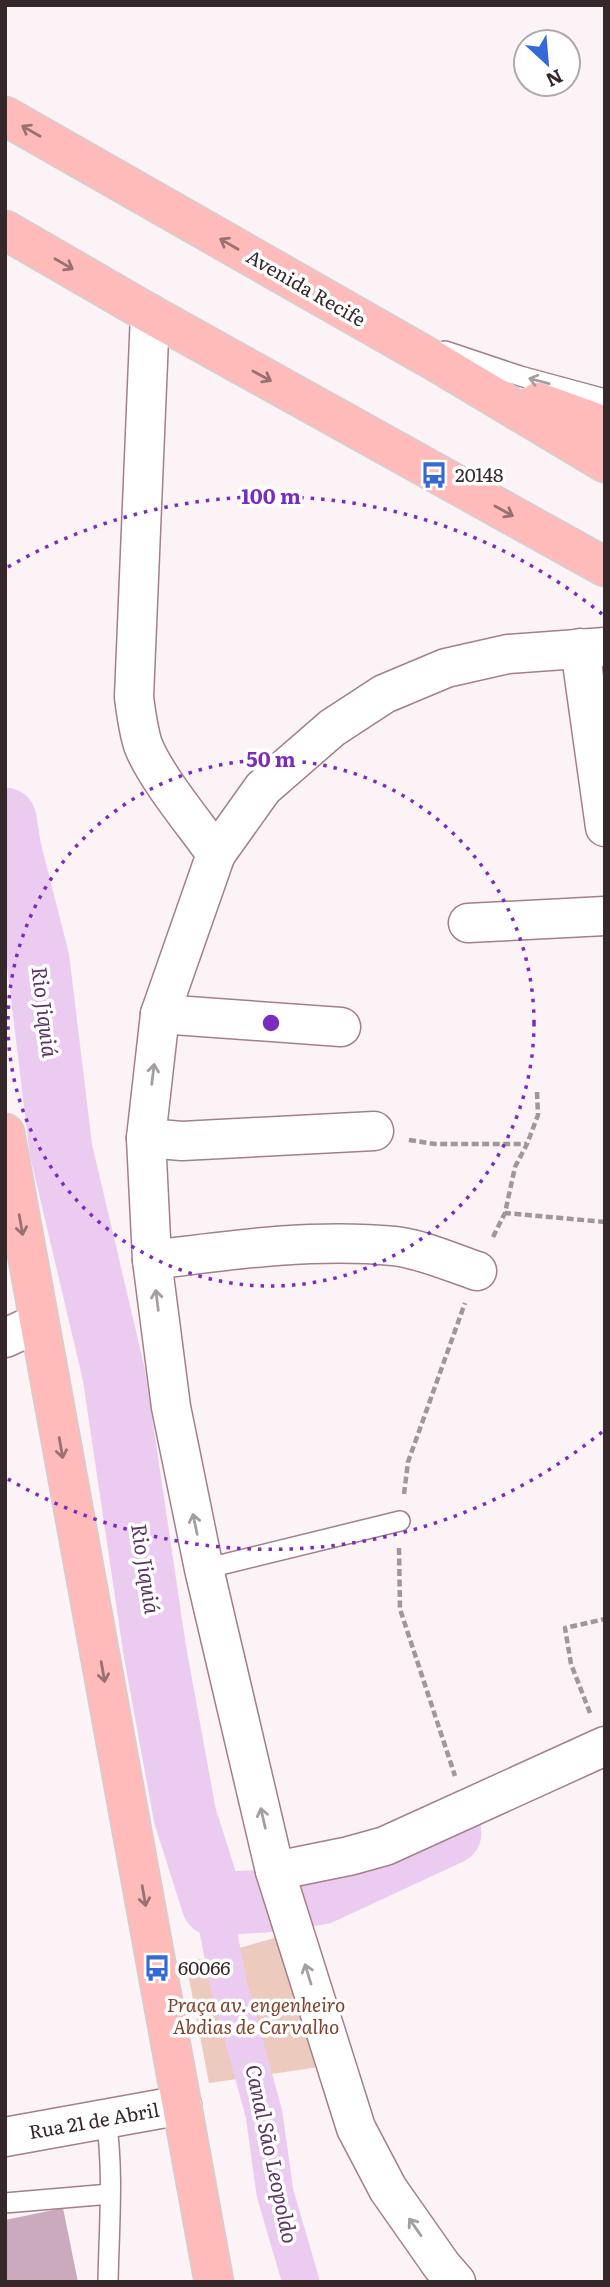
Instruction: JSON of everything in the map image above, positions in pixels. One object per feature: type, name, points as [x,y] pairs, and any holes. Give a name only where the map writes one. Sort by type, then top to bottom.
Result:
[{"type":"main road","name":"Avenida Recife","points":[[5,116],[438,363],[605,463]]},
{"type":"main road","points":[[5,230],[150,314],[605,567]]},
{"type":"main road","points":[[438,363],[605,426]]},
{"type":"main road","points":[[5,1133],[22,1331],[182,2105],[214,2282]]},
{"type":"street","points":[[150,314],[134,697],[144,747],[165,783],[216,854]]},
{"type":"street","points":[[456,2282],[388,2189],[356,2128],[277,1877],[204,1569],[171,1407],[152,1260],[146,1139],[160,1014],[216,854],[263,788],[332,728],[384,694],[446,668],[508,654],[592,647],[605,827]]},
{"type":"street","points":[[468,923],[605,916]]},
{"type":"street","points":[[160,1014],[341,1027]]},
{"type":"street","points":[[146,1139],[182,1141],[374,1131]]},
{"type":"street","points":[[152,1260],[241,1249],[317,1245],[396,1246],[477,1270]]},
{"type":"street","points":[[277,1877],[385,1846],[604,1746]]},
{"type":"street","name":"Rua 21 de Abril","points":[[5,2137],[182,2105]]},
{"type":"lane","points":[[373,326],[520,376],[605,399]]},
{"type":"lane","points":[[204,1569],[400,1521]]},
{"type":"lane","points":[[106,2118],[110,2194],[108,2282]]},
{"type":"lane","points":[[5,2203],[110,2194]]},
{"type":"path","points":[[466,1809],[400,1609],[400,1521],[408,1462],[477,1270],[505,1213],[515,1167],[538,1115],[537,1093]]},
{"type":"path","points":[[374,1131],[435,1144],[527,1144]]},
{"type":"path","points":[[505,1213],[605,1222]]},
{"type":"path","points":[[604,1746],[571,1664],[565,1628],[605,1619]]},
{"type":"green space","name":"Praça av. engenheiro Abdias de Carvalho","points":[[292,1933],[333,2065],[209,2083],[186,1963]]},
{"type":"building","points":[[63,2208],[78,2282],[5,2282],[5,2220]]},
{"type":"waterway","name":"Rio Jiquiá","points":[[5,819],[10,850],[38,960],[61,1150],[114,1375],[155,1652],[185,1816],[213,1904],[264,1901],[321,1893],[450,1833]]},
{"type":"waterway","name":"Canal São Leopoldo","points":[[213,1904],[228,1982],[264,2114],[275,2193],[301,2282]]},
{"type":"place","name":"20148","points":[[434,475]]},
{"type":"place","name":"60066","points":[[157,1968]]}]
